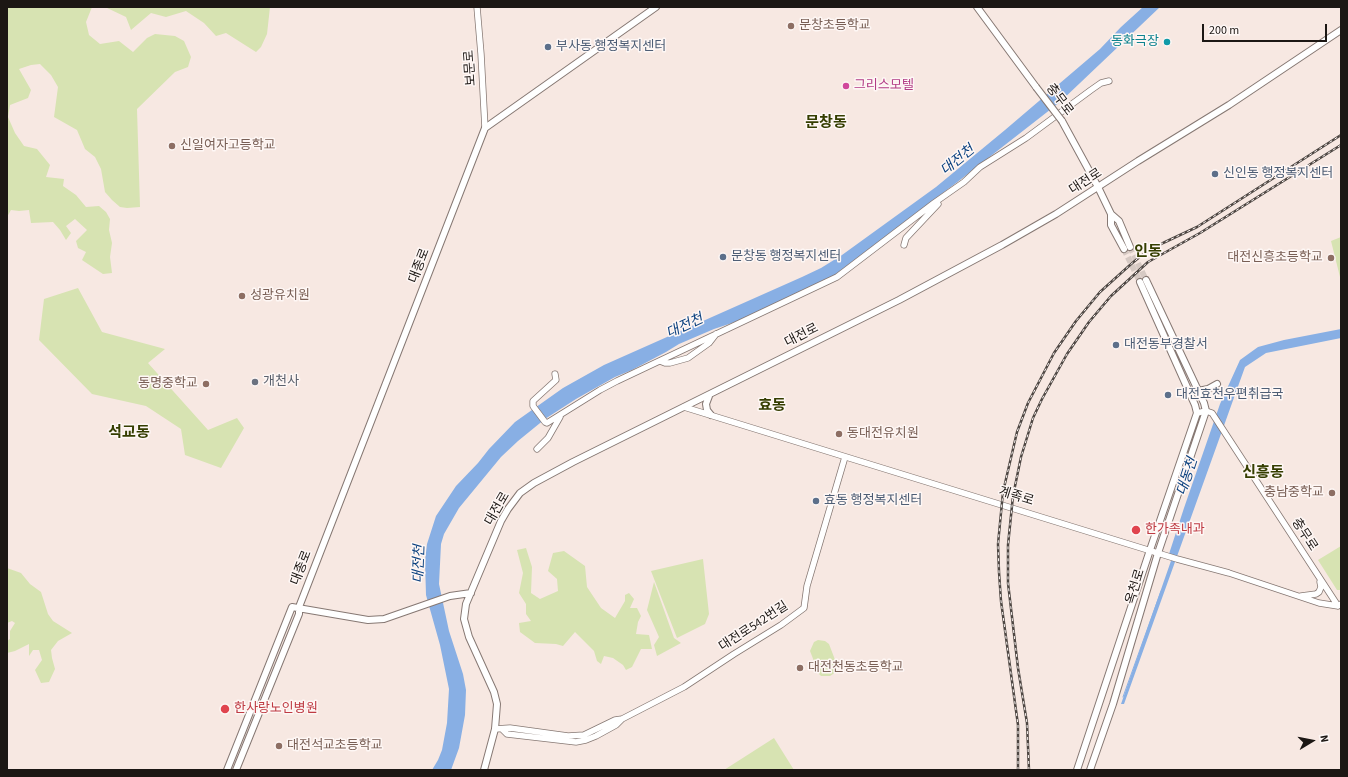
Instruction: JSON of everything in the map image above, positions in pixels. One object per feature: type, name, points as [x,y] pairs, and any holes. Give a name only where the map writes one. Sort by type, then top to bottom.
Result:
[{"type":"main road","name":"보문로","points":[[477,7],[485,128]]},
{"type":"main road","points":[[485,128],[656,7]]},
{"type":"main road","name":"충무로","points":[[977,7],[1062,121],[1111,214],[1119,221],[1130,247]]},
{"type":"main road","name":"대전로","points":[[484,770],[498,729],[496,704],[494,692],[469,637],[464,619],[466,604],[501,521],[520,493],[534,483],[573,462],[709,396],[928,285],[1030,229],[1243,96],[1341,30]]},
{"type":"main road","points":[[555,374],[556,380],[533,401],[534,408],[545,422],[549,423],[600,390],[837,277],[964,182],[980,168],[1026,138],[1092,90],[1109,81]]},
{"type":"main road","name":"대종로","points":[[236,770],[299,614],[299,607],[485,128]]},
{"type":"main road","points":[[904,245],[906,238],[921,220],[949,192]]},
{"type":"main road","name":"충무로","points":[[1111,214],[1111,225],[1124,250]]},
{"type":"main road","points":[[1143,281],[1198,391],[1206,410],[1197,413],[1143,281]]},
{"type":"main road","points":[[660,361],[670,363],[688,358],[709,343],[718,333]]},
{"type":"main road","points":[[1198,391],[1208,389],[1217,384]]},
{"type":"main road","points":[[709,396],[706,404],[707,410],[711,415]]},
{"type":"main road","name":"계족로","points":[[684,407],[1177,559],[1228,573],[1319,603],[1339,605]]},
{"type":"main road","name":"충무로","points":[[1206,410],[1210,411],[1214,415],[1226,432],[1320,580],[1339,605]]},
{"type":"main road","name":"옥천로","points":[[1090,770],[1113,704],[1158,553],[1206,410]]},
{"type":"main road","name":"옥천로","points":[[1077,770],[1197,413]]},
{"type":"main road","points":[[537,449],[552,432],[561,415]]},
{"type":"main road","name":"대전로542번길","points":[[498,729],[507,734],[576,742],[586,740],[616,725],[622,719],[684,687],[804,608],[806,586],[845,457]]},
{"type":"main road","points":[[1300,597],[1319,592],[1321,587],[1320,580]]},
{"type":"main road","points":[[299,607],[368,620],[384,619],[450,596],[471,593]]},
{"type":"main road","name":"대종로","points":[[228,770],[292,607],[299,607]]},
{"type":"green space","points":[[7,7],[92,7],[86,22],[89,35],[100,44],[119,41],[133,52],[147,38],[155,34],[175,36],[184,41],[191,57],[188,67],[175,72],[137,109],[140,207],[127,208],[120,207],[105,192],[101,169],[95,157],[85,149],[77,130],[54,117],[58,87],[51,75],[40,64],[19,69],[31,90],[28,98],[10,105],[8,117],[15,133],[24,146],[37,149],[50,165],[46,177],[64,179],[63,186],[76,195],[86,207],[99,206],[106,212],[110,219],[109,230],[112,243],[110,257],[112,273],[103,274],[82,260],[86,252],[78,248],[76,241],[87,230],[75,219],[66,226],[71,233],[66,240],[53,222],[31,223],[29,210],[11,210],[7,217]]},
{"type":"green space","points":[[105,7],[270,7],[267,34],[261,47],[256,52],[226,33],[216,36],[204,23],[186,11],[166,17],[151,13],[131,30],[126,17]]},
{"type":"green space","points":[[1341,237],[1341,281],[1331,241]]},
{"type":"green space","points":[[78,288],[102,332],[165,349],[148,363],[208,430],[237,418],[244,428],[221,468],[185,455],[181,429],[146,406],[92,394],[39,340],[44,299]]},
{"type":"green space","points":[[1341,546],[1341,590],[1337,590],[1318,560]]},
{"type":"green space","points":[[526,548],[532,567],[531,593],[540,599],[558,591],[557,579],[548,571],[553,553],[564,551],[585,566],[587,587],[601,608],[615,618],[625,601],[625,595],[629,593],[634,599],[630,608],[637,608],[641,616],[638,622],[636,634],[649,635],[652,649],[641,649],[632,667],[626,670],[623,665],[613,658],[604,656],[601,664],[597,661],[594,651],[575,632],[563,646],[556,644],[535,643],[520,632],[519,623],[531,621],[526,614],[526,604],[519,593],[523,573],[517,550]]},
{"type":"green space","points":[[703,559],[709,614],[705,624],[677,638],[651,571]]},
{"type":"green space","points":[[7,568],[21,573],[30,584],[41,592],[48,614],[53,621],[72,633],[58,641],[51,650],[55,669],[49,682],[41,683],[35,670],[42,660],[39,650],[33,650],[29,656],[29,644],[7,653],[7,641],[10,639],[10,631],[15,623],[12,621],[7,623]]},
{"type":"green space","points":[[654,582],[674,638],[681,643],[657,656],[654,645],[659,637],[647,610]]},
{"type":"green space","points":[[818,640],[825,641],[829,644],[837,665],[836,672],[830,676],[821,676],[819,674],[810,651],[814,642]]},
{"type":"green space","points":[[774,738],[794,770],[724,770]]},
{"type":"water","name":"대전천","points":[[1143,7],[1160,7],[1060,102],[832,277],[735,322],[679,344],[632,370],[615,377],[576,399],[545,419],[501,457],[459,508],[444,534],[441,544],[439,584],[449,631],[463,674],[466,690],[465,715],[459,748],[451,770],[432,770],[442,750],[447,723],[449,689],[440,645],[426,595],[425,561],[427,544],[436,516],[456,486],[489,449],[515,422],[563,388],[604,365],[802,277],[821,268],[842,255],[936,187],[1100,49]]},
{"type":"water","points":[[1341,329],[1341,338],[1266,353],[1245,367],[1124,704],[1121,704],[1172,558],[1169,554],[1184,508],[1220,404],[1240,360],[1258,347],[1284,340]]},
{"type":"waterway","name":"대동천","points":[[1123,697],[1161,591]]},
{"type":"tunnel","points":[[1130,247],[1146,280]]},
{"type":"tunnel","points":[[1124,249],[1140,282]]},
{"type":"railway","points":[[1018,770],[1018,725],[1001,601],[998,544],[1003,492],[1017,432],[1028,403],[1054,353],[1076,321],[1100,292],[1130,265],[1142,255],[1163,243],[1197,227],[1341,135]]},
{"type":"railway","points":[[1029,770],[1027,723],[1018,668],[1008,583],[1008,545],[1013,496],[1021,457],[1033,418],[1042,399],[1067,354],[1089,322],[1111,296],[1148,262],[1200,233],[1341,145]]},
{"type":"place","name":"문창초등학교","points":[[791,26]]},
{"type":"place","name":"동화극장","points":[[1167,42]]},
{"type":"place","name":"부사동 행정복지센터","points":[[548,47]]},
{"type":"place","name":"그리스모텔","points":[[846,86]]},
{"type":"place","name":"신일여자고등학교","points":[[172,146]]},
{"type":"place","name":"신인동 행정복지센터","points":[[1215,174]]},
{"type":"place","name":"문창동 행정복지센터","points":[[723,257]]},
{"type":"place","name":"대전신흥초등학교","points":[[1331,258]]},
{"type":"place","name":"성광유치원","points":[[242,296]]},
{"type":"place","name":"대전동부경찰서","points":[[1116,345]]},
{"type":"place","name":"개천사","points":[[255,382]]},
{"type":"place","name":"동명중학교","points":[[206,384]]},
{"type":"place","name":"대전효천우편취급국","points":[[1168,395]]},
{"type":"place","name":"동대전유치원","points":[[839,434]]},
{"type":"place","name":"충남중학교","points":[[1332,493]]},
{"type":"place","name":"효동 행정복지센터","points":[[816,501]]},
{"type":"place","name":"한가족내과","points":[[1136,530]]},
{"type":"place","name":"대전천동초등학교","points":[[800,668]]},
{"type":"place","name":"한사랑노인병원","points":[[225,709]]},
{"type":"place","name":"대전석교초등학교","points":[[279,746]]},
{"type":"district","name":"문창동","points":[[826,124]]},
{"type":"district","name":"인동","points":[[1148,253]]},
{"type":"district","name":"효동","points":[[772,407]]},
{"type":"district","name":"석교동","points":[[129,434]]},
{"type":"district","name":"신흥동","points":[[1263,474]]}]
